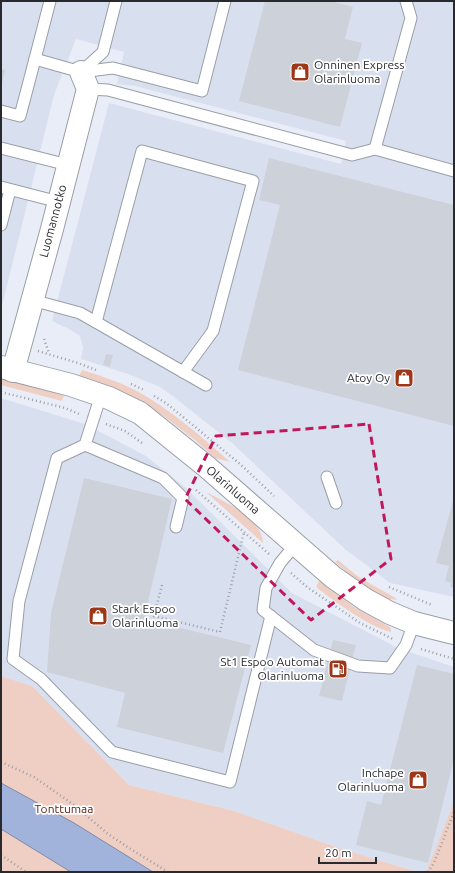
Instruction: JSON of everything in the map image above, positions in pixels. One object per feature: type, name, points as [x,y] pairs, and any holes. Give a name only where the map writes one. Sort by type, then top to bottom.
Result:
[{"type":"main road","name":"Luomannotko","points":[[7,369],[32,300],[59,202],[68,165],[84,80]]},
{"type":"main road","name":"Olarinluoma","points":[[7,369],[71,385],[109,398],[140,413],[207,467],[333,577],[366,600],[390,613],[414,623],[454,633]]},
{"type":"lane","points":[[1,112],[20,116],[50,1]]},
{"type":"lane","points":[[84,80],[103,52],[116,1]]},
{"type":"lane","points":[[84,80],[113,68],[202,91],[224,1]]},
{"type":"lane","points":[[375,149],[411,18],[406,1]]},
{"type":"lane","points":[[35,59],[108,90],[352,156],[375,149],[454,171]]},
{"type":"lane","points":[[1,148],[68,165]]},
{"type":"lane","points":[[96,322],[142,151],[253,181],[213,331],[183,372]]},
{"type":"lane","points":[[1,225],[6,189],[59,202]]},
{"type":"lane","points":[[32,300],[80,313],[206,385]]},
{"type":"lane","points":[[85,446],[101,395]]},
{"type":"lane","points":[[176,527],[183,498],[163,478],[85,446],[57,458],[19,601],[13,659],[41,679],[112,752],[230,782],[271,616]]},
{"type":"lane","points":[[327,477],[336,503]]},
{"type":"lane","points":[[296,545],[280,563],[266,588],[263,610],[314,650],[358,666],[390,668],[406,645],[414,623]]},
{"type":"path","points":[[1,392],[65,408],[125,431],[148,447]]},
{"type":"path","points":[[193,487],[307,587],[360,623],[406,645],[454,659]]},
{"type":"path","points":[[162,585],[154,616],[220,632],[244,532]]},
{"type":"path","points":[[1,762],[34,777],[74,805],[108,834],[168,872]]},
{"type":"path","points":[[428,872],[434,863],[454,812]]},
{"type":"path","points":[[1,855],[26,872]]},
{"type":"highlighted area","points":[[369,424],[391,559],[311,620],[185,499],[216,436]]},
{"type":"shaded area","points":[[1,1],[454,1],[454,597],[390,583],[346,550],[232,443],[174,397],[160,387],[128,374],[81,359],[83,348],[80,336],[52,321],[109,103],[341,164],[346,141],[135,86],[117,84],[124,52],[76,39],[54,95],[1,310]]},
{"type":"shaded area","points":[[1,398],[85,424],[146,456],[186,488],[292,593],[398,648],[454,667],[454,802],[426,872],[417,872],[336,847],[234,811],[129,785],[32,686],[1,676]]},
{"type":"green space","points":[[82,370],[124,385],[162,406],[230,462],[215,458],[195,440],[143,402],[105,385],[79,376]]},
{"type":"green space","points":[[1,379],[64,395],[62,401],[1,385]]},
{"type":"green space","points":[[206,492],[232,506],[250,519],[261,534],[263,543]]},
{"type":"green space","points":[[338,560],[356,575],[397,600],[384,598],[361,584],[335,562]]},
{"type":"green space","points":[[319,581],[354,607],[390,627],[391,632],[372,625],[342,606],[316,587]]},
{"type":"green space","name":"Tonttumaa","points":[[1,676],[32,686],[129,785],[234,811],[336,847],[417,872],[1,872]]},
{"type":"green space","points":[[454,802],[454,872],[426,872]]},
{"type":"water","points":[[1,783],[74,823],[153,872],[71,872],[1,829]]},
{"type":"building","name":"Onninen Express Olarinluoma","points":[[265,1],[330,1],[353,7],[345,39],[362,43],[340,127],[239,101]]},
{"type":"building","points":[[1,69],[5,70],[2,84],[1,84]]},
{"type":"building","points":[[269,158],[454,205],[454,426],[238,370],[280,205],[259,200]]},
{"type":"building","points":[[106,354],[113,355],[110,367],[103,365]]},
{"type":"building","name":"Stark Espoo Olarinluoma","points":[[84,478],[172,499],[144,619],[251,645],[223,753],[117,727],[125,693],[47,672],[51,613]]},
{"type":"building","points":[[454,497],[454,588],[450,587],[451,583],[445,581],[449,566],[436,563]]},
{"type":"building","points":[[333,640],[356,645],[342,701],[319,696]]},
{"type":"building","name":"Inchape Olarinluoma","points":[[417,665],[454,674],[454,759],[428,863],[356,845],[367,801],[381,805]]},
{"type":"place","name":"Onninen Express Olarinluoma","points":[[300,72]]},
{"type":"place","name":"Atoy Oy","points":[[404,378]]},
{"type":"place","name":"Stark Espoo Olarinluoma","points":[[98,616]]},
{"type":"place","name":"St1 Espoo Automat Olarinluoma","points":[[338,669]]},
{"type":"place","name":"Inchape Olarinluoma","points":[[418,780]]}]
